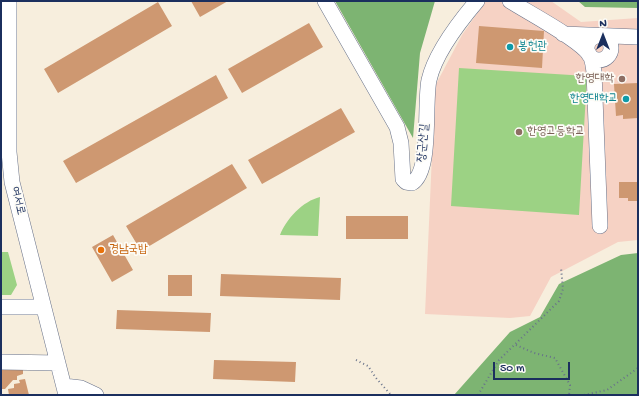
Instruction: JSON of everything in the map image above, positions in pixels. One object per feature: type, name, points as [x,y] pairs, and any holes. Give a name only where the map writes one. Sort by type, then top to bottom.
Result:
[{"type":"street","name":"여서로","points":[[9,1],[5,152],[65,391]]},
{"type":"street","points":[[9,17],[14,1]]},
{"type":"street","name":"장군산길","points":[[325,1],[397,127],[401,143],[403,179],[412,184],[416,181],[424,162],[429,80],[434,65],[477,1]]},
{"type":"street","points":[[510,1],[563,34],[590,55]]},
{"type":"street","points":[[563,34],[638,37]]},
{"type":"street","points":[[600,226],[594,72],[589,43],[594,38],[601,36]]},
{"type":"street","points":[[1,307],[43,307]]},
{"type":"street","points":[[1,362],[58,363]]},
{"type":"street","points":[[65,391],[81,388],[96,395]]},
{"type":"path","points":[[478,395],[499,360],[516,345],[559,301],[563,289],[561,268]]},
{"type":"path","points":[[516,345],[534,353],[555,358],[570,385],[569,395]]},
{"type":"path","points":[[356,360],[368,366],[391,395]]},
{"type":"path","points":[[584,395],[607,390],[638,368]]},
{"type":"shaded area","name":"한영고등학교","points":[[479,1],[551,1],[581,22],[638,18],[638,240],[618,242],[551,277],[530,316],[510,318],[425,314],[435,86],[462,35],[483,5]]},
{"type":"green space","points":[[335,1],[435,1],[420,53],[413,138]]},
{"type":"green space","points":[[578,1],[638,1],[638,8],[585,7]]},
{"type":"green space","points":[[459,68],[587,76],[579,215],[451,206]]},
{"type":"green space","points":[[320,197],[318,236],[280,235],[286,223],[301,207],[307,202]]},
{"type":"green space","points":[[1,252],[8,252],[17,285],[11,295],[1,295]]},
{"type":"green space","points":[[638,253],[638,395],[454,395],[510,332],[540,317],[559,284],[621,255]]},
{"type":"building","points":[[191,1],[228,1],[200,17]]},
{"type":"building","points":[[158,2],[172,26],[58,93],[44,69]]},
{"type":"building","points":[[309,23],[323,47],[242,93],[228,69]]},
{"type":"building","name":"봉헌관","points":[[479,26],[544,31],[542,68],[476,63]]},
{"type":"building","points":[[216,75],[228,98],[76,183],[63,161]]},
{"type":"building","name":"한영대학교","points":[[638,83],[638,118],[623,119],[623,115],[616,116],[614,84]]},
{"type":"building","points":[[341,108],[355,132],[262,184],[248,160]]},
{"type":"building","points":[[232,164],[247,188],[141,251],[126,226]]},
{"type":"building","points":[[619,182],[638,182],[638,201],[628,201],[628,198],[619,198]]},
{"type":"building","points":[[346,216],[408,216],[408,239],[346,239]]},
{"type":"building","points":[[113,235],[133,270],[112,282],[92,247]]},
{"type":"building","points":[[221,274],[341,278],[340,300],[220,296]]},
{"type":"building","points":[[168,275],[192,275],[192,296],[168,296]]},
{"type":"building","points":[[117,310],[211,313],[210,332],[116,329]]},
{"type":"building","points":[[214,360],[296,362],[295,382],[213,379]]},
{"type":"building","points":[[1,367],[23,368],[23,374],[17,376],[17,380],[13,380],[5,389],[1,389]]},
{"type":"building","points":[[25,379],[29,395],[9,395],[8,389],[14,388],[14,384],[20,383],[19,380]]},
{"type":"place","name":"봉헌관","points":[[510,47]]},
{"type":"place","name":"한영대학","points":[[622,79]]},
{"type":"place","name":"한영대학교","points":[[626,99]]},
{"type":"place","name":"한영고등학교","points":[[519,132]]},
{"type":"place","name":"경남국밥","points":[[101,250]]}]
